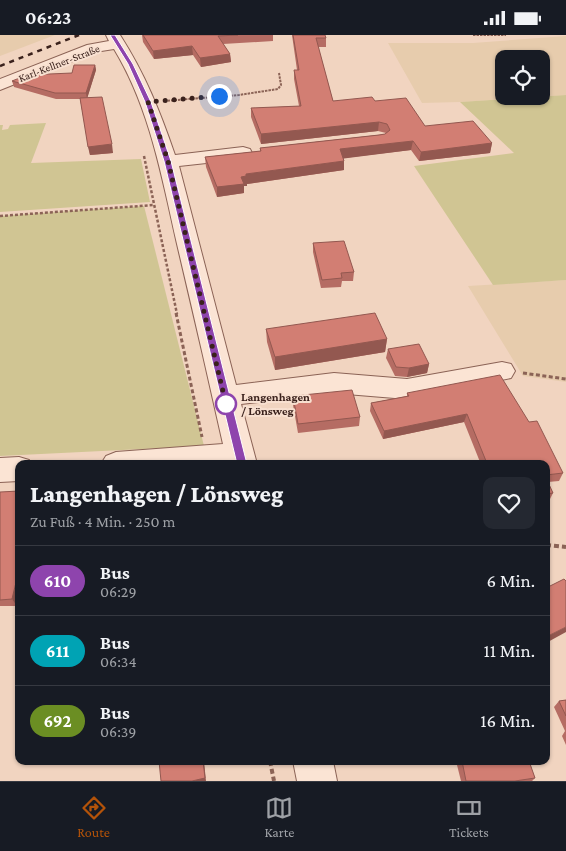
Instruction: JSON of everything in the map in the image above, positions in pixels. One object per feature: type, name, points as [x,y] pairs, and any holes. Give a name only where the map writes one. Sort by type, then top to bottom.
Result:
[{"type":"street","name":"Karl-Kellner-Straße","points":[[0,85],[115,39]]},
{"type":"street","points":[[115,39],[148,102],[168,161],[224,396],[241,459],[189,460]]},
{"type":"street","points":[[168,161],[260,151]]},
{"type":"street","points":[[224,396],[334,383],[407,389],[502,371]]},
{"type":"street","points":[[0,470],[15,469]]},
{"type":"street","points":[[314,765],[318,781]]},
{"type":"path","points":[[473,35],[506,35]]},
{"type":"path","points":[[148,102],[278,89],[281,85],[278,73]]},
{"type":"path","points":[[142,149],[154,205],[189,460]]},
{"type":"path","points":[[0,216],[179,204]]},
{"type":"path","points":[[502,371],[566,379]]},
{"type":"path","points":[[550,545],[566,547]]},
{"type":"path","points":[[271,765],[274,781]]},
{"type":"shaded area","points":[[0,35],[55,35],[0,56]]},
{"type":"shaded area","points":[[566,36],[566,95],[550,96],[550,50],[495,50],[495,100],[422,103],[388,43],[473,43]]},
{"type":"shaded area","points":[[566,95],[566,280],[493,285],[414,166],[514,153],[460,102],[495,100],[495,105],[550,105],[550,96]]},
{"type":"shaded area","points":[[46,123],[31,163],[141,159],[150,202],[0,212],[0,125],[3,125],[2,130],[8,129],[10,125]]},
{"type":"shaded area","points":[[144,206],[204,446],[0,456],[0,216]]},
{"type":"shaded area","points":[[566,280],[566,382],[523,376],[468,286]]},
{"type":"building","points":[[143,35],[238,35],[218,36],[230,54],[200,58],[192,46],[153,51]]},
{"type":"building","points":[[293,35],[325,35],[326,38],[316,38],[333,101],[372,97],[375,101],[406,98],[425,126],[473,121],[492,143],[421,152],[413,141],[340,149],[344,161],[246,174],[246,176],[241,177],[244,184],[217,187],[205,157],[261,151],[260,148],[379,135],[385,134],[390,130],[387,124],[379,122],[261,134],[251,108],[301,106],[294,70],[299,70]]},
{"type":"building","points":[[74,65],[95,65],[86,93],[55,93],[12,81],[27,75],[72,73]]},
{"type":"building","points":[[102,97],[112,144],[88,147],[80,98]]},
{"type":"building","points":[[344,241],[354,272],[341,273],[342,278],[322,280],[313,243]]},
{"type":"building","points":[[375,313],[387,339],[275,357],[266,329]]},
{"type":"building","points":[[419,344],[429,364],[409,368],[396,367],[388,349]]},
{"type":"building","points":[[500,375],[529,422],[537,421],[563,473],[550,475],[550,460],[486,460],[467,414],[384,431],[371,403],[409,396],[407,393]]},
{"type":"building","points":[[352,390],[360,417],[298,424],[293,396]]},
{"type":"building","points":[[15,491],[15,587],[12,599],[0,600],[0,492]]},
{"type":"building","points":[[564,579],[566,581],[566,627],[550,635],[550,586]]},
{"type":"building","points":[[566,700],[566,716],[559,701]]},
{"type":"building","points":[[159,765],[203,765],[205,778],[192,781],[161,781]]},
{"type":"building","points":[[463,765],[530,765],[535,778],[515,781],[466,781]]},
{"type":"railway","points":[[0,66],[79,35]]},
{"type":"bus line","name":"610","points":[[113,35],[130,64],[148,102],[168,161],[241,460]]},
{"type":"place","name":"Langenhagen / Lönsweg","points":[[226,404]]},
{"type":"route","points":[[219,96],[148,102],[168,161],[226,404]]}]
